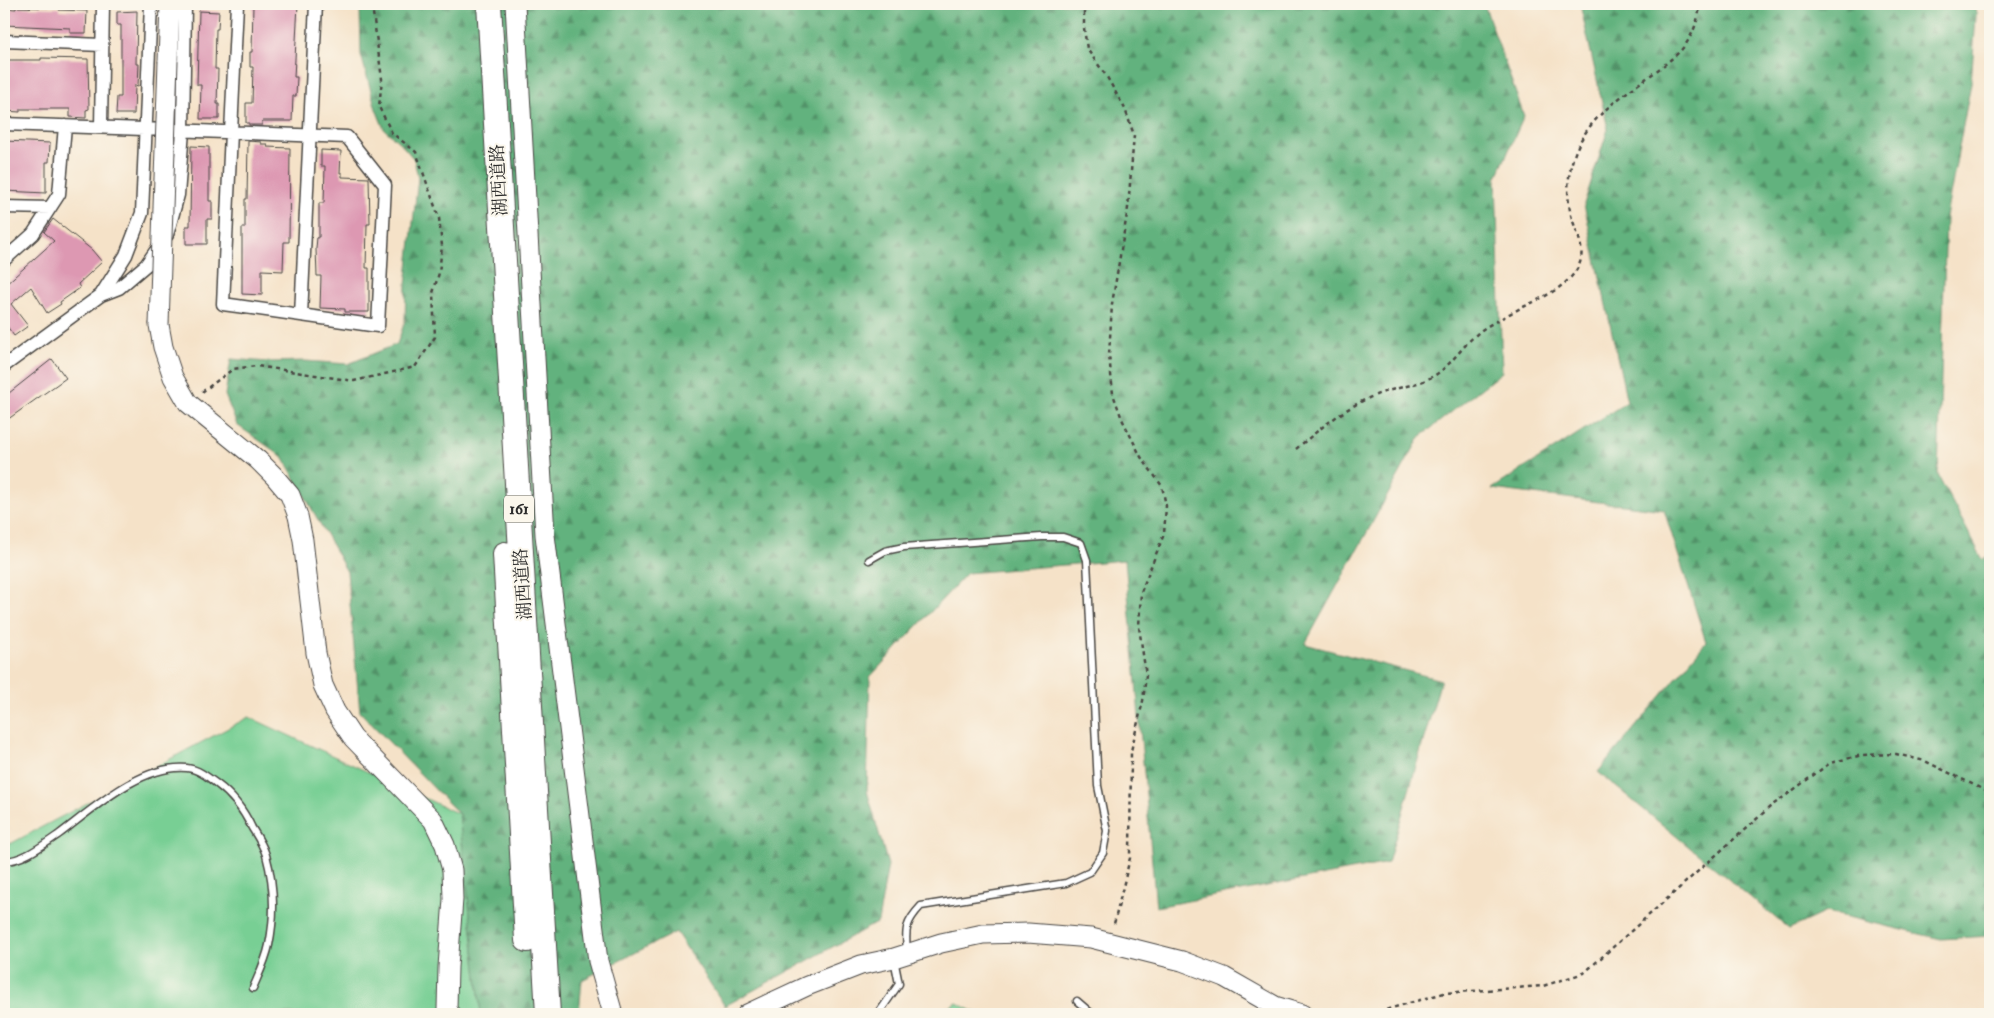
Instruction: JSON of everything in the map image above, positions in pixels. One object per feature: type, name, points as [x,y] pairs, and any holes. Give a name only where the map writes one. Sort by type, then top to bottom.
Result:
[{"type":"highway","name":"湖西道路","points":[[474,4],[531,1014]]},
{"type":"highway","name":"湖西道路","points":[[489,4],[548,1014]]},
{"type":"street","points":[[101,128],[103,4]]},
{"type":"street","points":[[101,295],[126,255],[142,213],[151,4]]},
{"type":"street","points":[[170,4],[159,325],[163,347],[173,377],[188,403],[258,460],[290,495],[298,516],[303,540],[315,644],[323,685],[335,711],[353,738],[433,820],[445,845],[452,870],[452,922],[447,1009],[450,1014]]},
{"type":"street","points":[[4,366],[101,295],[119,288],[146,265],[167,235],[178,195],[183,131],[185,4]]},
{"type":"street","points":[[4,124],[231,132],[347,137],[385,185],[378,326],[223,304],[231,132],[237,4]]},
{"type":"street","points":[[300,315],[316,4]]},
{"type":"street","points":[[515,4],[545,535],[598,961],[613,1014]]},
{"type":"street","points":[[4,41],[102,45]]},
{"type":"street","points":[[4,260],[33,234],[58,194],[65,126]]},
{"type":"street","points":[[4,207],[50,208]]},
{"type":"street","points":[[747,1014],[806,986],[861,965],[901,956],[941,943],[983,934],[1028,933],[1091,938],[1182,961],[1224,977],[1275,1006],[1302,1014]]},
{"type":"lane","points":[[869,560],[885,551],[904,547],[1042,537],[1063,537],[1081,543],[1087,560],[1098,786],[1107,831],[1103,853],[1090,872],[1066,883],[921,906],[910,918],[905,930],[899,984],[878,1014]]},
{"type":"lane","points":[[4,860],[9,861],[36,850],[120,790],[146,776],[163,769],[188,768],[205,775],[228,792],[248,820],[266,853],[271,876],[274,912],[269,947],[253,988]]},
{"type":"lane","points":[[1077,1001],[1092,1014]]},
{"type":"path","points":[[1084,4],[1084,28],[1087,49],[1121,101],[1134,134],[1128,208],[1112,304],[1109,355],[1113,394],[1122,419],[1141,457],[1162,486],[1166,506],[1164,534],[1141,592],[1139,627],[1146,675],[1143,701],[1131,751],[1130,858],[1114,924]]},
{"type":"path","points":[[1296,449],[1339,413],[1376,395],[1430,378],[1446,366],[1477,333],[1520,307],[1554,292],[1577,270],[1582,256],[1582,248],[1571,215],[1567,188],[1572,157],[1587,130],[1604,110],[1678,54],[1690,37],[1700,4]]},
{"type":"path","points":[[1371,1014],[1444,993],[1543,986],[1584,973],[1770,807],[1830,763],[1862,755],[1896,754],[1925,761],[1982,789],[1990,790]]},
{"type":"green space","points":[[358,4],[1484,4],[1524,116],[1496,179],[1502,372],[1420,437],[1305,644],[1441,680],[1388,863],[1156,907],[1125,560],[967,573],[870,677],[867,791],[888,865],[878,922],[725,1006],[676,932],[582,980],[579,1014],[481,1014],[459,814],[360,712],[347,572],[283,457],[237,425],[225,395],[231,359],[348,364],[397,344],[405,321],[406,285],[418,178],[414,159],[384,129],[376,109],[361,55],[360,7]]},
{"type":"green space","points":[[1580,4],[1977,4],[1971,83],[1946,217],[1938,475],[1983,560],[1990,555],[1990,936],[1941,939],[1826,912],[1789,929],[1598,772],[1706,642],[1664,510],[1492,489],[1627,402],[1584,204],[1608,129]]},
{"type":"green space","points":[[249,717],[459,814],[481,1014],[4,1014],[4,840],[10,844]]},
{"type":"green space","points":[[957,1003],[979,1014],[935,1014]]},
{"type":"building","points":[[253,4],[298,4],[294,77],[297,77],[296,96],[293,96],[292,121],[262,121],[262,125],[249,125],[249,123],[246,123],[246,103],[252,103],[253,67],[250,67],[250,52],[252,52]]},
{"type":"building","points":[[16,7],[87,11],[86,33],[70,33],[70,28],[4,25],[4,8],[16,9]]},
{"type":"building","points":[[137,11],[136,64],[139,64],[138,86],[135,85],[134,114],[116,114],[117,97],[121,97],[121,25],[117,25],[117,12]]},
{"type":"building","points":[[199,11],[219,12],[218,29],[216,29],[215,69],[218,69],[217,104],[219,104],[219,119],[200,119],[201,85],[197,85]]},
{"type":"building","points":[[41,58],[88,59],[89,109],[86,110],[86,118],[70,117],[70,109],[20,109],[20,112],[5,111],[7,60],[41,60]]},
{"type":"building","points":[[4,141],[50,143],[49,162],[46,162],[46,193],[4,191]]},
{"type":"building","points":[[248,141],[268,144],[267,147],[290,148],[289,242],[284,242],[283,271],[262,270],[262,295],[242,294],[242,228],[245,228],[245,199],[247,199]]},
{"type":"building","points":[[191,146],[209,147],[209,201],[212,201],[212,219],[207,219],[207,244],[186,244],[186,226],[190,226]]},
{"type":"building","points":[[321,150],[341,151],[340,173],[342,173],[342,177],[369,178],[370,224],[367,224],[366,268],[369,268],[369,312],[345,312],[345,309],[320,308],[321,276],[317,276],[316,249],[317,237],[319,237],[319,203],[324,203],[325,166],[321,166]]},
{"type":"building","points":[[53,219],[92,250],[102,262],[78,284],[80,288],[47,313],[31,287],[11,304],[28,326],[14,336],[4,322],[4,286],[54,241],[44,232]]},
{"type":"building","points":[[52,359],[66,378],[4,422],[4,397]]}]
